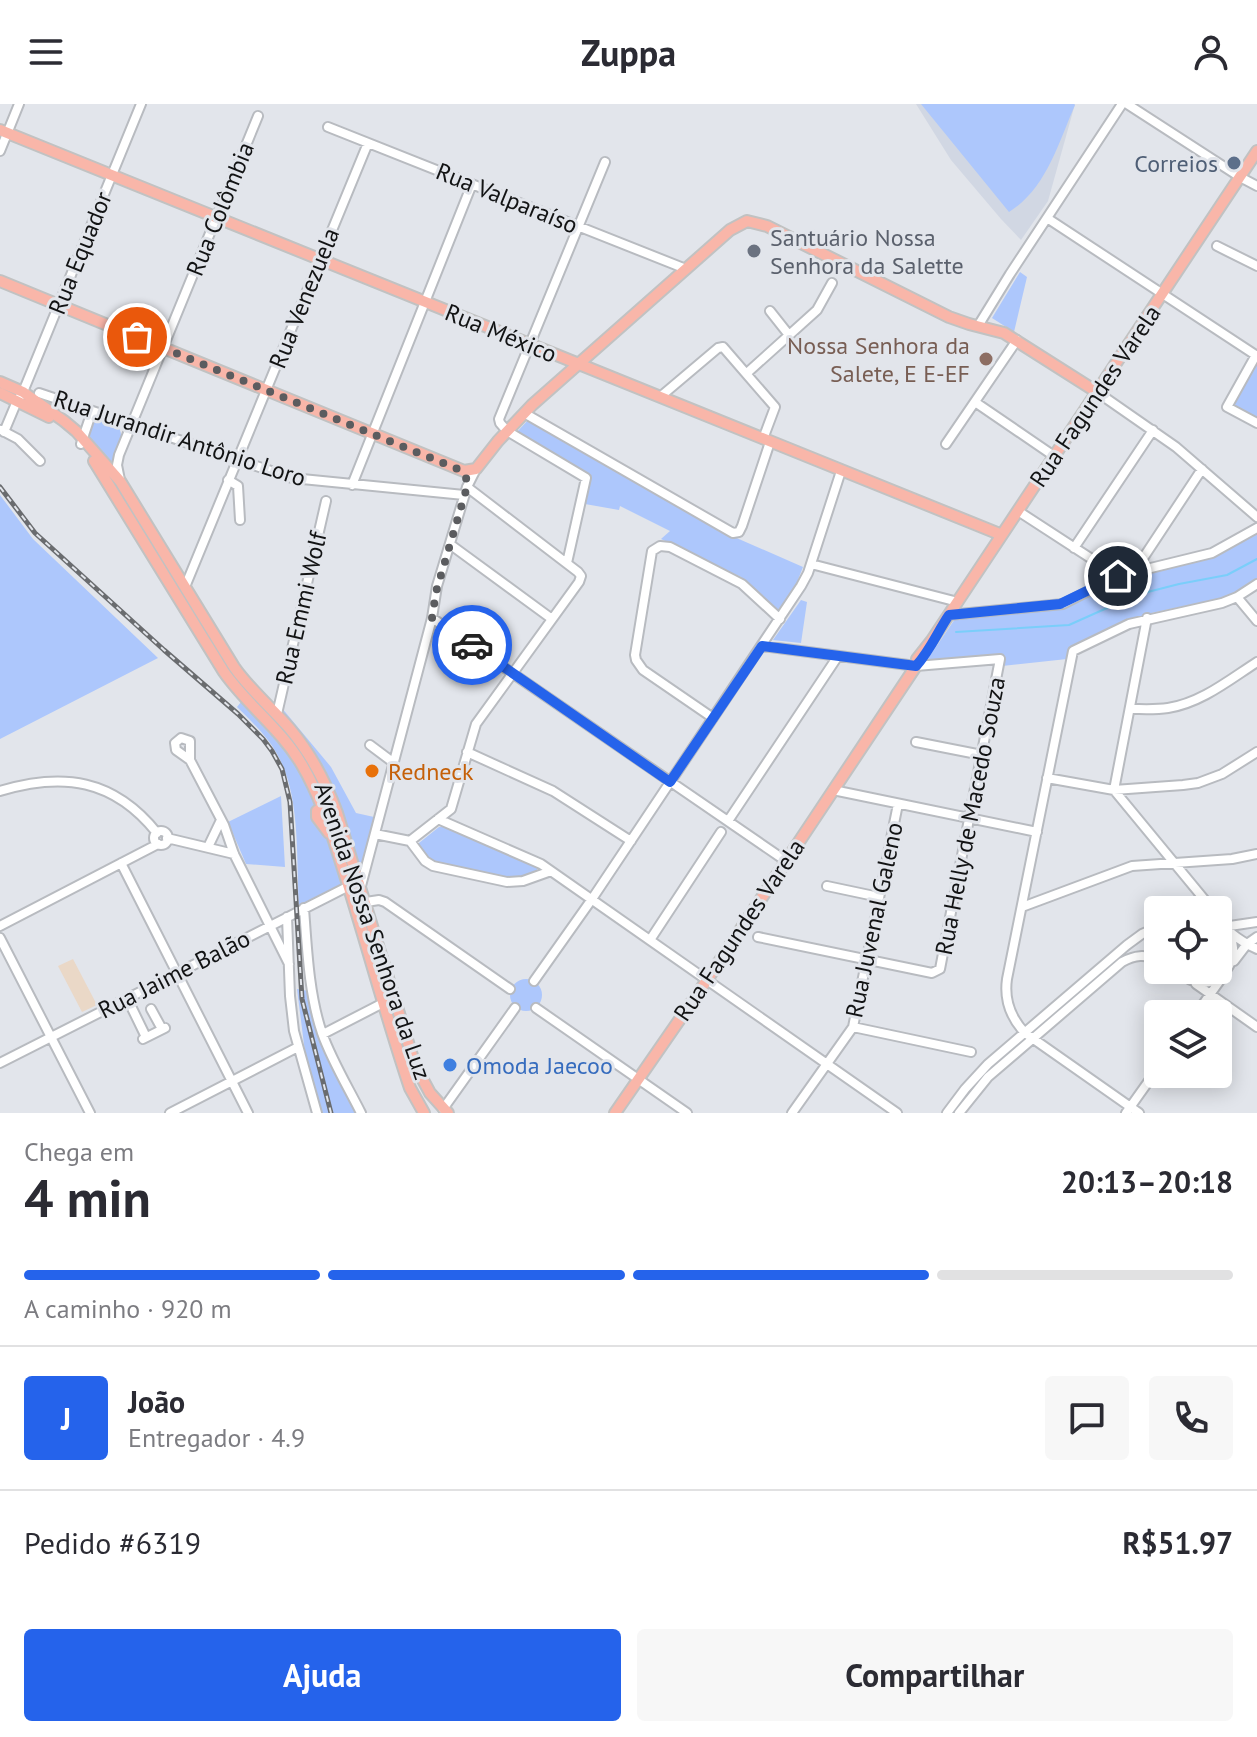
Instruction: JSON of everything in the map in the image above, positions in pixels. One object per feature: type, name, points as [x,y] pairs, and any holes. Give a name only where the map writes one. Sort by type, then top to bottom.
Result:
[{"type":"main road","name":"Rua México","points":[[4,132],[1002,535]]},
{"type":"main road","name":"Rua Fagundes Varela","points":[[615,1113],[929,648],[1257,151]]},
{"type":"main road","points":[[0,281],[468,471],[476,469],[524,413],[730,230],[747,221],[767,226],[963,323],[999,331],[1097,392]]},
{"type":"main road","points":[[556,385],[563,370],[561,357]]},
{"type":"main road","name":"Avenida Nossa Senhora da Luz","points":[[0,382],[82,441],[120,481],[240,675],[292,731],[312,760],[337,813],[364,935],[410,1088],[424,1113]]},
{"type":"main road","name":"Avenida Nossa Senhora da Luz","points":[[0,393],[20,397]]},
{"type":"main road","name":"Avenida Nossa Senhora da Luz","points":[[82,441],[224,672],[287,742],[307,774],[354,886],[366,902],[415,1065],[430,1093],[446,1111]]},
{"type":"main road","points":[[323,807],[330,807],[337,813]]},
{"type":"main road","points":[[364,935],[372,941],[376,936]]},
{"type":"street","points":[[0,151],[4,132],[19,104]]},
{"type":"street","name":"Rua Equador","points":[[2,431],[20,397],[141,104]]},
{"type":"street","points":[[978,326],[1124,104],[1257,186]]},
{"type":"street","name":"Rua Colômbia","points":[[120,481],[117,465],[126,438],[258,116]]},
{"type":"street","name":"Rua Valparaíso","points":[[328,127],[686,269]]},
{"type":"street","name":"Rua Venezuela","points":[[185,587],[368,143]]},
{"type":"street","points":[[567,563],[586,478],[507,431],[500,423],[500,414],[605,162]]},
{"type":"street","points":[[352,485],[472,184]]},
{"type":"street","points":[[1047,218],[1256,355],[1227,407],[1257,423]]},
{"type":"street","points":[[1217,246],[1257,266]]},
{"type":"street","points":[[747,373],[817,310],[832,283]]},
{"type":"street","points":[[770,311],[789,335]]},
{"type":"street","points":[[946,444],[1017,340]]},
{"type":"street","points":[[524,413],[736,533],[742,526],[775,407],[725,348],[720,347],[660,397]]},
{"type":"street","points":[[1097,392],[1153,430],[1257,517]]},
{"type":"street","name":"Rua Jurandir Antônio Loro","points":[[39,393],[292,478],[352,485],[466,491]]},
{"type":"street","points":[[975,402],[1054,456]]},
{"type":"street","points":[[82,441],[92,411]]},
{"type":"street","points":[[117,419],[126,438]]},
{"type":"street","points":[[1074,548],[1153,430]]},
{"type":"street","points":[[2,431],[26,445],[40,461]]},
{"type":"street","points":[[354,886],[375,834],[432,618],[436,592],[466,491],[476,469]]},
{"type":"street","points":[[1133,573],[1202,469]]},
{"type":"street","points":[[460,470],[466,477],[466,491]]},
{"type":"street","points":[[534,981],[801,586],[841,471]]},
{"type":"street","points":[[228,480],[238,486],[240,520]]},
{"type":"street","points":[[410,841],[451,809],[476,724],[581,576],[466,491]]},
{"type":"street","name":"Rua Emmi Wolf","points":[[277,714],[326,501]]},
{"type":"street","points":[[1018,511],[1118,576]]},
{"type":"street","points":[[949,615],[1060,604],[1118,576],[1212,553],[1257,528]]},
{"type":"street","points":[[451,545],[552,619]]},
{"type":"street","points":[[713,718],[643,670],[636,660],[652,551],[660,546],[670,547],[735,580],[780,619]]},
{"type":"street","points":[[811,564],[958,602]]},
{"type":"street","points":[[1139,1113],[1128,1110],[1029,1036],[1012,1017],[1007,1000],[1006,988],[1073,651],[1122,627],[1147,618],[1212,606],[1237,597],[1257,584]]},
{"type":"street","points":[[1237,597],[1257,621]]},
{"type":"street","points":[[432,618],[786,861]]},
{"type":"street","points":[[1114,790],[1147,618]]},
{"type":"street","points":[[762,646],[916,666]]},
{"type":"street","points":[[728,821],[838,656]]},
{"type":"street","name":"Rua Helly de Macedo Souza","points":[[866,959],[932,973],[941,966],[1000,659],[916,666]]},
{"type":"street","points":[[1130,709],[1187,704],[1257,662]]},
{"type":"street","points":[[916,742],[982,755]]},
{"type":"street","points":[[370,745],[394,763]]},
{"type":"street","points":[[467,752],[553,791],[631,841]]},
{"type":"street","points":[[1047,778],[1114,790],[1168,787],[1198,783],[1222,774],[1257,752]]},
{"type":"street","points":[[190,760],[289,964]]},
{"type":"street","points":[[0,791],[56,782],[83,783],[128,802],[157,833]]},
{"type":"street","points":[[833,790],[1037,832]]},
{"type":"street","points":[[1114,790],[1199,896]]},
{"type":"street","name":"Rua Juvenal Galeno","points":[[792,1113],[853,1027],[898,804]]},
{"type":"street","points":[[438,819],[534,860],[897,1113]]},
{"type":"street","points":[[208,847],[219,824]]},
{"type":"street","points":[[157,833],[163,832],[167,838]]},
{"type":"street","points":[[650,940],[721,832]]},
{"type":"street","points":[[157,833],[154,838],[158,844]]},
{"type":"street","points":[[375,834],[410,841],[428,864],[499,881],[523,881],[551,871]]},
{"type":"street","points":[[167,838],[234,854]]},
{"type":"street","points":[[0,926],[158,844],[164,844],[167,838]]},
{"type":"street","points":[[1022,907],[1132,866],[1232,859],[1257,854]]},
{"type":"street","points":[[121,863],[248,1113]]},
{"type":"street","name":"Rua Jaime Balão","points":[[0,1063],[304,908],[354,886]]},
{"type":"street","points":[[827,886],[879,897]]},
{"type":"street","points":[[366,902],[385,902],[510,989]]},
{"type":"street","points":[[304,908],[315,1007],[323,1034],[361,1113]]},
{"type":"street","points":[[287,917],[292,1014],[317,1113]]},
{"type":"street","points":[[1232,925],[1257,922]]},
{"type":"street","points":[[959,1113],[988,1077],[1029,1036],[1127,945],[1144,933]]},
{"type":"street","points":[[1232,934],[1257,949]]},
{"type":"street","points":[[758,937],[866,959]]},
{"type":"street","points":[[1232,965],[1247,944],[1257,937]]},
{"type":"street","points":[[0,938],[90,1113]]},
{"type":"street","points":[[1232,940],[1234,961]]},
{"type":"street","points":[[947,1113],[979,1073],[1122,962],[1144,956]]},
{"type":"street","points":[[1196,984],[1257,1027]]},
{"type":"street","points":[[1206,1000],[1217,984]]},
{"type":"street","points":[[127,998],[144,1038],[163,1028],[151,1009]]},
{"type":"street","points":[[323,1034],[385,1002]]},
{"type":"street","points":[[446,1111],[515,1008]]},
{"type":"street","points":[[536,1008],[687,1113]]},
{"type":"street","points":[[853,1027],[971,1052]]},
{"type":"street","points":[[170,1113],[298,1047]]},
{"type":"street","points":[[1128,1110],[1144,1088]]},
{"type":"shaded area","points":[[916,104],[1075,104],[1048,201],[1021,240],[951,160]]},
{"type":"shaded area","points":[[921,104],[1075,105],[1042,178],[1033,191],[1009,212]]},
{"type":"shaded area","points":[[1020,272],[1027,277],[1014,332],[992,318]]},
{"type":"shaded area","points":[[1257,362],[1257,420],[1232,406]]},
{"type":"shaded area","points":[[99,415],[120,430],[120,441],[110,466],[86,439],[93,419]]},
{"type":"shaded area","points":[[528,420],[732,536],[803,567],[794,590],[778,612],[741,577],[661,539],[670,531],[620,506],[619,510],[585,504],[589,477],[517,432]]},
{"type":"shaded area","points":[[0,495],[33,539],[158,658],[0,739]]},
{"type":"shaded area","points":[[1257,531],[1257,581],[1235,595],[1147,614],[1070,647],[1067,659],[1002,666],[1000,656],[996,655],[927,660],[955,619],[1062,607],[1122,578],[1216,554]]},
{"type":"shaded area","points":[[801,600],[807,602],[801,643],[773,640]]},
{"type":"shaded area","points":[[241,702],[290,756],[316,802],[311,818],[329,837],[345,882],[299,906],[294,808],[285,770],[273,747],[237,707]]},
{"type":"shaded area","points":[[281,707],[331,767],[356,813],[374,817],[360,873],[338,803],[280,713]]},
{"type":"shaded area","points":[[281,796],[285,867],[246,864],[228,822]]},
{"type":"shaded area","points":[[439,827],[447,827],[537,866],[537,872],[525,877],[501,878],[432,861],[419,850],[419,843]]},
{"type":"shaded area","points":[[73,959],[97,1005],[82,1012],[58,966]]},
{"type":"shaded area","points":[[526,979],[537,984],[542,995],[537,1006],[526,1011],[515,1006],[510,995],[515,984]]},
{"type":"shaded area","points":[[297,989],[309,991],[357,1113],[322,1113],[305,1052]]},
{"type":"waterway","points":[[956,632],[1069,625],[1136,595],[1227,575],[1257,559]]},
{"type":"railway","points":[[0,487],[35,533],[238,714],[263,739],[282,769],[290,802],[302,999],[331,1113]]},
{"type":"way so far","points":[[137,337],[460,470],[466,477],[467,487],[436,592],[432,618],[472,645]]},
{"type":"place","name":"Correios","points":[[1234,163]]},
{"type":"place","name":"Santuário Nossa Senhora da Salette","points":[[754,251]]},
{"type":"place","name":"Nossa Senhora da Salete, E E-EF","points":[[986,359]]},
{"type":"place","name":"Redneck","points":[[372,771]]},
{"type":"place","name":"Omoda Jaecoo","points":[[450,1065]]},
{"type":"route","points":[[472,645],[670,782],[762,646],[916,666],[949,615],[1066,603],[1118,576]]}]
